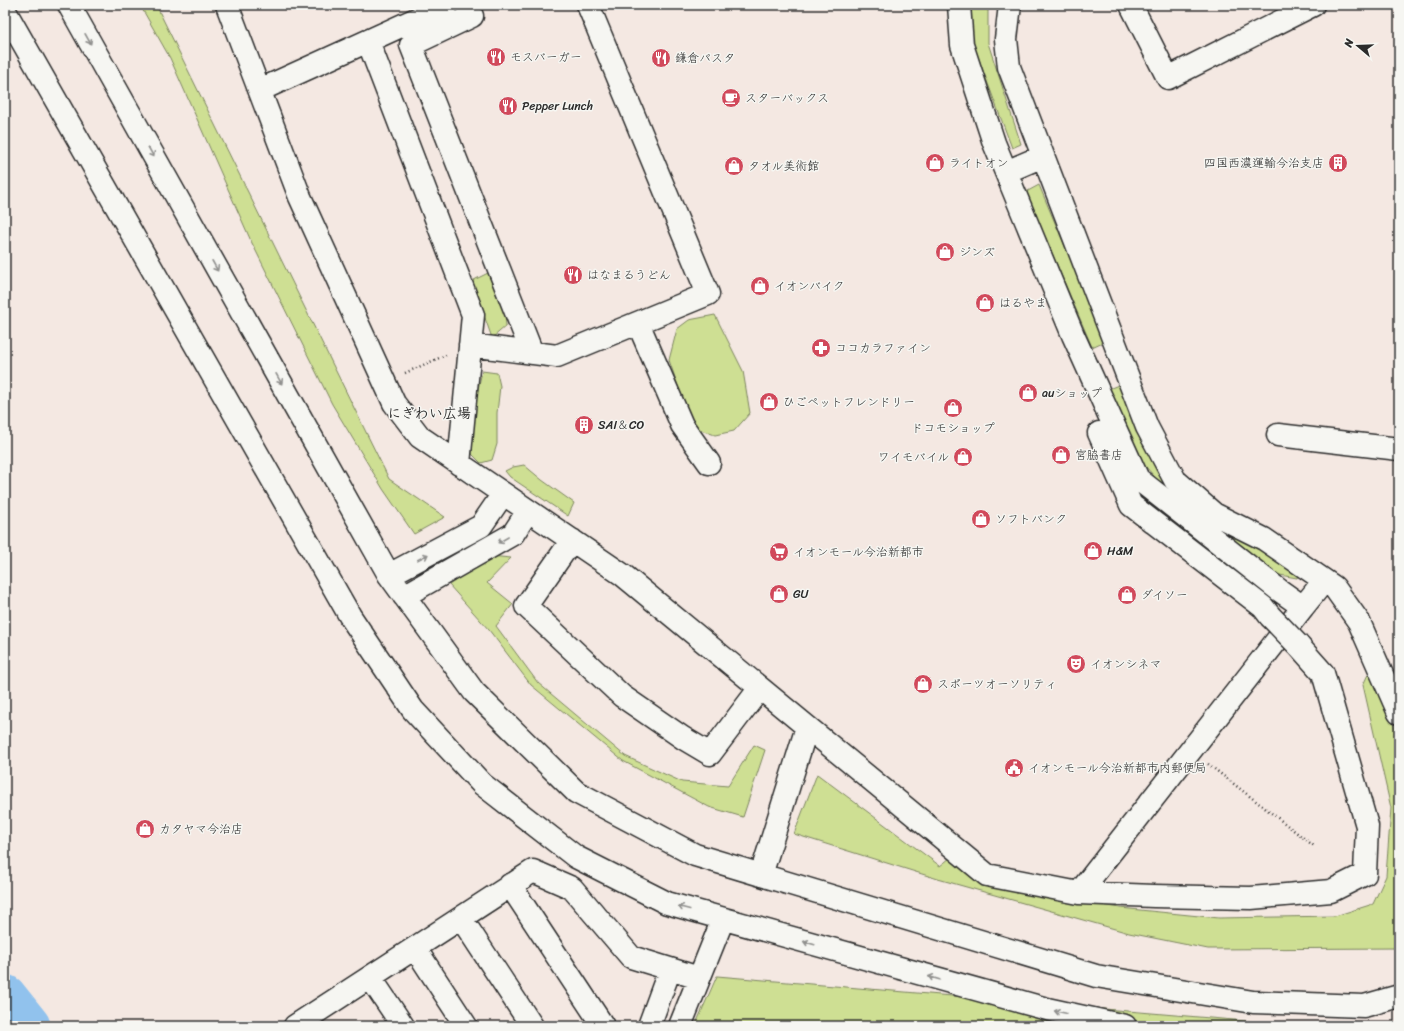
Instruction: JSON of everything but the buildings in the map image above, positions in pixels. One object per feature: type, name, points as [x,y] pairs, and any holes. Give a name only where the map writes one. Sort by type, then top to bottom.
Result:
[{"type":"street","points":[[68,5],[388,575],[474,692],[576,792],[696,856],[1096,976],[1253,1002],[1364,1006],[1399,996]]},
{"type":"street","points":[[227,5],[300,197],[394,403],[420,438],[623,576],[987,875],[1079,893],[1251,898],[1331,891],[1365,874],[1367,826],[1323,673],[1263,607],[1131,505],[1099,433]]},
{"type":"street","points":[[260,90],[447,5]]},
{"type":"street","points":[[467,5],[472,16],[411,45],[532,353]]},
{"type":"street","points":[[470,345],[557,356],[708,294],[588,5]]},
{"type":"street","points":[[959,5],[962,46],[994,143],[1073,335],[1138,479],[1278,590],[1303,607]]},
{"type":"street","points":[[1010,5],[1006,40],[1009,67],[1147,427],[1176,480],[1214,514],[1264,539],[1334,587],[1359,622],[1399,713]]},
{"type":"street","points":[[1131,5],[1168,78],[1314,5]]},
{"type":"street","points":[[5,11],[350,616],[413,710],[482,784],[576,857],[667,903],[1047,1009],[1125,1026]]},
{"type":"street","points":[[368,41],[473,315],[459,464]]},
{"type":"street","points":[[1006,172],[1043,156]]},
{"type":"street","points":[[638,323],[682,425],[710,463]]},
{"type":"street","points":[[1093,380],[1124,366]]},
{"type":"street","points":[[1278,435],[1399,449]]},
{"type":"street","points":[[388,575],[481,526],[503,494]]},
{"type":"street","points":[[404,596],[513,534],[528,511]]},
{"type":"street","points":[[572,540],[526,606],[622,696],[683,738],[710,754],[760,688]]},
{"type":"street","points":[[1079,893],[1324,581]]},
{"type":"street","points":[[761,875],[807,727]]},
{"type":"street","points":[[295,1026],[322,1019],[370,977],[533,871],[572,888],[631,957],[699,978]]},
{"type":"street","points":[[510,886],[603,1026]]},
{"type":"street","points":[[461,918],[532,1026]]},
{"type":"street","points":[[680,1026],[723,918]]},
{"type":"street","points":[[415,948],[466,1026]]},
{"type":"street","points":[[649,1026],[670,969]]},
{"type":"street","points":[[370,977],[403,1026]]},
{"type":"path","points":[[384,382],[470,345]]},
{"type":"path","points":[[1190,750],[1314,846]]},
{"type":"green space","points":[[140,5],[156,5],[389,479],[445,517],[414,534],[383,489],[332,404],[251,241],[170,58]]},
{"type":"green space","points":[[970,5],[988,5],[988,43],[1021,144],[1012,148],[972,41]]},
{"type":"green space","points":[[1039,185],[1105,341],[1092,347],[1026,192]]},
{"type":"green space","points":[[492,271],[505,314],[506,326],[492,338],[472,281]]},
{"type":"green space","points":[[715,315],[743,371],[750,413],[734,431],[715,435],[692,427],[669,360],[677,329],[689,320]]},
{"type":"green space","points":[[482,371],[497,373],[500,386],[497,413],[497,444],[492,460],[481,463],[472,454],[474,408]]},
{"type":"green space","points":[[1121,384],[1172,483],[1300,572],[1297,578],[1274,574],[1161,484],[1130,449],[1106,390]]},
{"type":"green space","points":[[524,465],[574,503],[568,516],[510,477],[505,471],[513,467]]},
{"type":"green space","points":[[490,556],[511,558],[487,583],[513,604],[496,626],[538,683],[625,756],[682,782],[728,786],[754,745],[765,750],[743,817],[709,807],[623,761],[531,685],[489,630],[449,585]]},
{"type":"green space","points":[[1372,666],[1399,739],[1399,948],[1208,949],[1129,933],[938,879],[794,834],[817,774],[940,866],[950,858],[989,886],[1120,908],[1219,918],[1335,916],[1373,904],[1386,876],[1391,808],[1363,685]]},
{"type":"green space","points":[[717,976],[1304,1026],[695,1026]]},
{"type":"waterway","points":[[5,996],[29,1026]]},
{"type":"place","name":"モスバーガー","points":[[496,57]]},
{"type":"place","name":"鎌倉パスタ","points":[[661,58]]},
{"type":"place","name":"スターバックス","points":[[731,98]]},
{"type":"place","name":"Pepper Lunch","points":[[508,106]]},
{"type":"place","name":"ライトオン","points":[[935,163]]},
{"type":"place","name":"四国西濃運輸今治支店","points":[[1338,163]]},
{"type":"place","name":"タオル美術館","points":[[734,166]]},
{"type":"place","name":"ジンズ","points":[[945,252]]},
{"type":"place","name":"はなまるうどん","points":[[573,275]]},
{"type":"place","name":"イオンバイク","points":[[760,286]]},
{"type":"place","name":"はるやま","points":[[985,303]]},
{"type":"place","name":"ココカラファイン","points":[[821,348]]},
{"type":"place","name":"auショップ","points":[[1028,393]]},
{"type":"place","name":"ひごペットフレンドリー","points":[[769,402]]},
{"type":"place","name":"ドコモショップ","points":[[953,408]]},
{"type":"place","name":"SAI＆CO","points":[[584,425]]},
{"type":"place","name":"宮脇書店","points":[[1061,455]]},
{"type":"place","name":"ワイモバイル","points":[[963,457]]},
{"type":"place","name":"ソフトバンク","points":[[981,519]]},
{"type":"place","name":"H&M","points":[[1093,551]]},
{"type":"place","name":"イオンモール今治新都市","points":[[779,552]]},
{"type":"place","name":"GU","points":[[779,594]]},
{"type":"place","name":"ダイソー","points":[[1127,595]]},
{"type":"place","name":"イオンシネマ","points":[[1076,664]]},
{"type":"place","name":"スポーツオーソリティ","points":[[923,684]]},
{"type":"place","name":"イオンモール今治新都市内郵便局","points":[[1014,768]]},
{"type":"place","name":"カタヤマ今治店","points":[[145,829]]},
{"type":"district","name":"にぎわい広場","points":[[429,413]]}]
